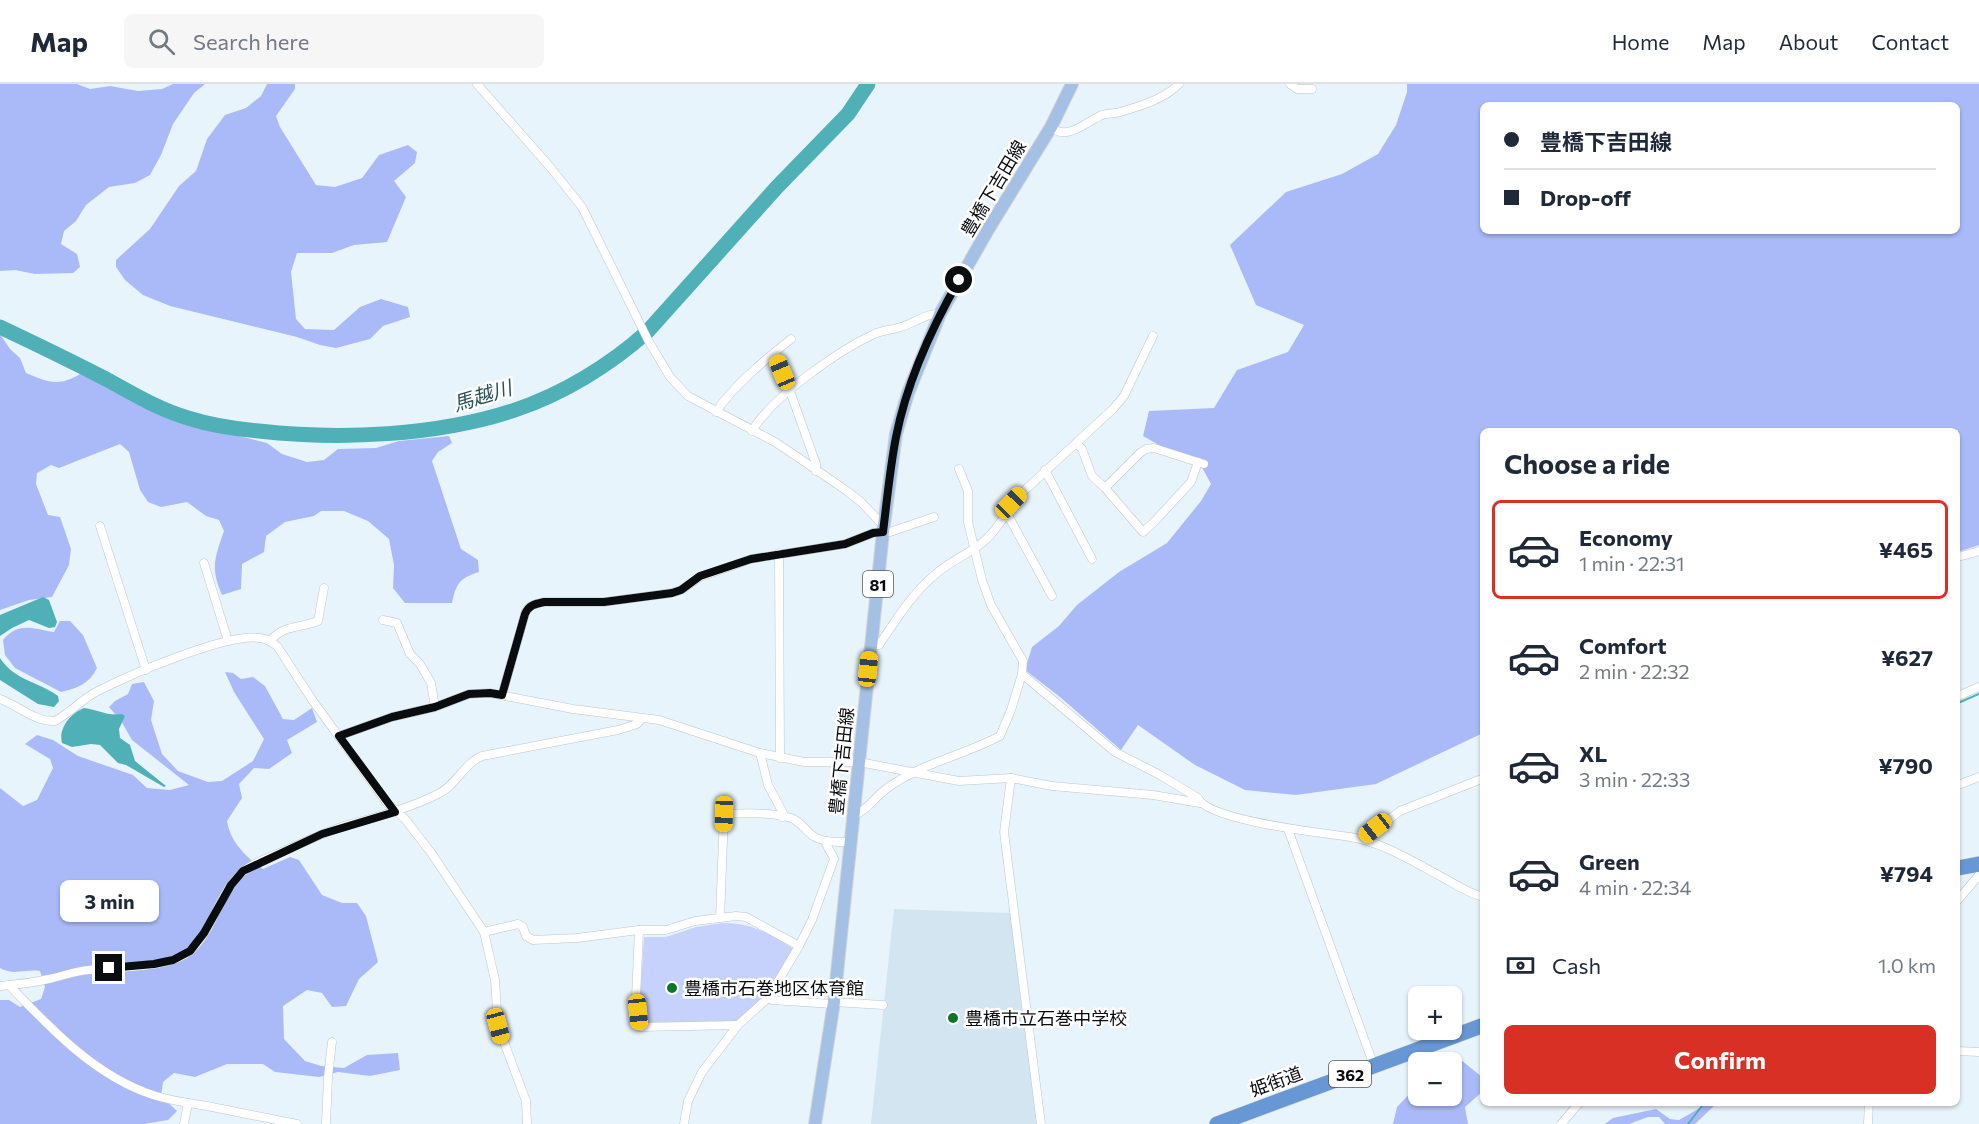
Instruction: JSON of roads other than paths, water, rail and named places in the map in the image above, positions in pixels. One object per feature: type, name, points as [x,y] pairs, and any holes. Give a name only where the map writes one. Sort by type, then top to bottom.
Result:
[{"type":"highway","points":[[1960,866],[1979,864]]},
{"type":"highway","name":"姫街道","points":[[1217,1124],[1480,1026]]},
{"type":"main road","name":"豊橋下吉田線","points":[[815,1124],[833,1003],[884,527],[899,424],[908,393],[940,314],[988,228],[1051,127],[1072,84]]},
{"type":"street","points":[[477,84],[582,207],[648,340],[670,378],[688,396],[775,442],[847,491],[890,532],[934,517]]},
{"type":"street","points":[[1051,127],[1062,132],[1075,130],[1104,114],[1119,112],[1155,100],[1168,94],[1179,84]]},
{"type":"street","points":[[1290,84],[1297,89],[1312,89]]},
{"type":"street","points":[[752,430],[790,391],[820,367],[872,335],[902,327],[936,313],[940,314]]},
{"type":"street","points":[[871,646],[879,645],[911,599],[936,573],[994,532],[1011,503],[1113,410],[1124,396],[1153,336]]},
{"type":"street","points":[[716,412],[790,339]]},
{"type":"street","points":[[774,353],[816,464],[816,471]]},
{"type":"street","points":[[1076,443],[1082,449],[1092,476],[1143,532],[1191,482],[1201,463],[1154,448],[1146,449],[1105,488]]},
{"type":"street","points":[[854,815],[862,813],[884,790],[911,772],[1000,736],[1011,710],[1022,674],[1023,661],[991,605],[968,522],[968,491],[960,469]]},
{"type":"street","points":[[1045,471],[1092,559]]},
{"type":"street","points":[[1005,514],[1009,517],[1052,597]]},
{"type":"street","points":[[100,526],[146,670]]},
{"type":"street","points":[[502,695],[525,614],[527,609],[535,604],[604,602],[672,593],[681,590],[700,576],[751,559],[845,544],[884,527]]},
{"type":"street","points":[[1960,556],[1979,551]]},
{"type":"street","points":[[779,553],[780,758]]},
{"type":"street","points":[[204,563],[228,641]]},
{"type":"street","points":[[270,641],[285,628],[318,621],[324,588]]},
{"type":"street","points":[[383,620],[397,623],[410,654],[420,664],[430,683],[435,707]]},
{"type":"street","points":[[0,699],[40,719],[55,721],[97,691],[198,649],[244,638],[260,638],[277,646],[313,701],[395,812],[405,819],[432,854],[484,932],[495,980],[498,1026],[525,1101],[527,1124]]},
{"type":"street","points":[[1022,674],[1115,752],[1160,775],[1198,798],[1200,803]]},
{"type":"street","points":[[1960,695],[1979,687]]},
{"type":"street","points":[[339,736],[392,717],[435,707],[469,694],[490,693],[676,725],[760,753],[804,762],[859,762],[959,781],[1011,778],[1052,786],[1192,800],[1240,819],[1363,839],[1480,896]]},
{"type":"street","points":[[4,985],[49,979],[90,969],[154,964],[173,960],[190,951],[204,933],[231,885],[243,871],[322,834],[395,812],[448,789],[468,764],[482,756],[618,730],[637,723],[642,718]]},
{"type":"street","points":[[760,753],[768,785],[783,813],[782,817]]},
{"type":"street","points":[[1960,784],[1979,777]]},
{"type":"street","points":[[1011,778],[1004,832],[1041,1124]]},
{"type":"street","points":[[1363,839],[1400,811],[1480,780]]},
{"type":"street","points":[[720,918],[724,814],[755,813],[782,817],[803,825],[813,836],[826,841],[851,842]]},
{"type":"street","points":[[1291,829],[1289,832],[1374,1066]]},
{"type":"street","points":[[684,1124],[688,1101],[702,1072],[738,1025],[769,997],[799,946],[812,920],[834,859],[826,846],[826,841]]},
{"type":"street","points":[[1960,898],[1979,875]]},
{"type":"street","points":[[484,932],[518,924],[523,927],[526,936],[532,940],[577,938],[639,930],[666,930],[694,921],[746,917],[799,946]]},
{"type":"street","points":[[639,930],[636,998],[639,1027],[738,1025]]},
{"type":"street","points":[[4,985],[60,1036],[95,1064],[151,1095],[297,1124]]},
{"type":"street","points":[[769,997],[772,1000],[883,1005]]},
{"type":"street","points":[[327,1124],[328,1077],[332,1042]]},
{"type":"street","points":[[1960,1051],[1979,1052]]},
{"type":"street","points":[[184,1124],[188,1103]]},
{"type":"street","points":[[1561,1124],[1577,1106]]},
{"type":"street","points":[[1868,1124],[1869,1106]]},
{"type":"waterway","name":"馬越川","points":[[0,327],[93,372],[156,406],[205,423],[290,434],[355,435],[421,430],[485,419],[515,410],[568,387],[618,356],[647,332],[777,187],[848,114],[868,84]]},
{"type":"waterway","points":[[1960,702],[1979,694]]},
{"type":"waterway","points":[[1688,1124],[1702,1106]]},
{"type":"place","name":"豊橋市石巻地区体育館","points":[[672,988]]},
{"type":"place","name":"豊橋市立石巻中学校","points":[[953,1018]]}]
